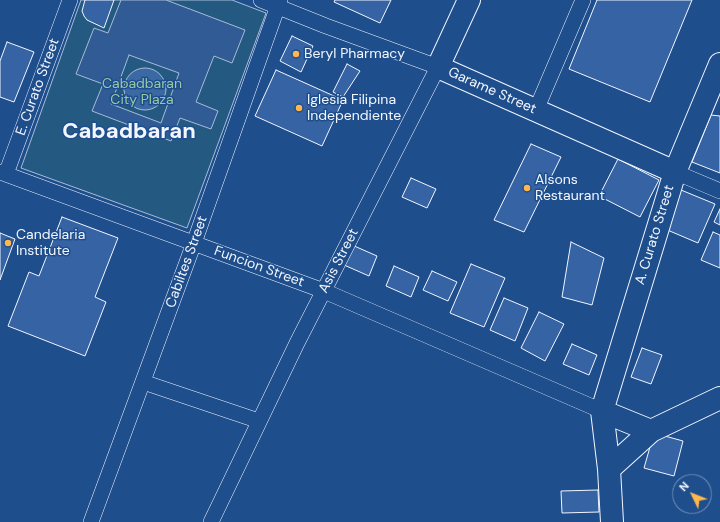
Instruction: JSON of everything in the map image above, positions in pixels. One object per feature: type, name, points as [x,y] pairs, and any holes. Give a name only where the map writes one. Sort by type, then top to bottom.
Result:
[{"type":"main road","name":"Asis Street","points":[[438,66],[469,0]]},
{"type":"main road","name":"A. Curato Street","points":[[602,411],[675,172],[720,64]]},
{"type":"main road","name":"Garame Street","points":[[438,66],[675,172]]},
{"type":"main road","points":[[609,469],[650,431],[720,398]]},
{"type":"main road","points":[[612,522],[609,469],[602,411],[650,431]]},
{"type":"street","name":"E. Curato Street","points":[[3,173],[70,0]]},
{"type":"street","name":"Garame Street","points":[[261,0],[278,3],[326,26],[438,66]]},
{"type":"street","points":[[536,110],[583,0]]},
{"type":"street","name":"Cabiltes Street","points":[[91,522],[194,242],[278,3]]},
{"type":"street","name":"Asis Street","points":[[211,522],[259,421],[438,66]]},
{"type":"street","name":"Garame Street","points":[[675,172],[720,191]]},
{"type":"street","name":"Funcion Street","points":[[3,173],[324,291],[602,411]]},
{"type":"street","points":[[143,382],[259,421]]},
{"type":"green space","name":"Cabadbaran City Plaza","points":[[81,0],[232,0],[266,13],[187,228],[21,168]]},
{"type":"shaded area","points":[[121,0],[166,0],[245,30],[232,63],[214,56],[196,102],[218,111],[211,129],[180,118],[171,141],[92,111],[103,84],[76,74],[94,28],[108,33]],"holes":[[[129,55],[179,73],[161,123],[111,104]]]},
{"type":"shaded area","points":[[141,68],[149,68],[157,71],[163,77],[166,89],[163,101],[157,107],[149,110],[141,110],[133,107],[127,101],[124,93],[124,85],[127,77],[133,71]]},
{"type":"building","points":[[85,0],[114,0],[104,28],[87,20],[84,16],[82,11]]},
{"type":"building","points":[[335,0],[391,0],[380,23],[334,2]]},
{"type":"building","points":[[597,0],[692,0],[650,102],[569,69]]},
{"type":"building","name":"Beryl Pharmacy","points":[[292,36],[313,46],[301,72],[280,61]]},
{"type":"building","points":[[7,42],[34,52],[14,102],[0,97],[0,61]]},
{"type":"building","points":[[347,64],[360,71],[343,97],[333,92]]},
{"type":"building","name":"Iglesia Filipina Independiente","points":[[276,70],[343,100],[322,146],[255,116]]},
{"type":"building","points":[[711,115],[720,116],[720,173],[692,162]]},
{"type":"building","name":"Alsons Restaurant","points":[[531,144],[561,157],[524,232],[494,220]]},
{"type":"building","points":[[618,159],[659,180],[640,217],[599,196]]},
{"type":"building","points":[[411,178],[436,189],[427,208],[402,197]]},
{"type":"building","points":[[681,190],[715,204],[698,243],[665,229]]},
{"type":"building","points":[[720,209],[720,225],[714,222]]},
{"type":"building","points":[[62,217],[118,238],[95,297],[106,302],[85,356],[8,326],[29,272],[39,276]]},
{"type":"building","points":[[713,232],[720,235],[720,268],[701,260]]},
{"type":"building","points":[[0,233],[15,239],[0,280]]},
{"type":"building","points":[[571,242],[604,258],[592,305],[562,297]]},
{"type":"building","points":[[352,245],[377,256],[369,276],[344,265]]},
{"type":"building","points":[[471,264],[505,278],[484,327],[450,313]]},
{"type":"building","points":[[394,266],[419,277],[411,297],[386,286]]},
{"type":"building","points":[[432,271],[457,282],[448,301],[423,290]]},
{"type":"building","points":[[504,298],[528,308],[515,341],[490,330]]},
{"type":"building","points":[[539,312],[564,324],[545,361],[521,348]]},
{"type":"building","points":[[572,344],[597,355],[589,375],[563,364]]},
{"type":"building","points":[[642,348],[662,355],[651,384],[631,377]]},
{"type":"building","points":[[654,433],[683,441],[675,474],[672,474],[672,475],[644,468]]},
{"type":"building","points":[[598,490],[599,512],[562,513],[561,491]]},
{"type":"place","name":"Beryl Pharmacy","points":[[296,54]]},
{"type":"place","name":"Iglesia Filipina Independiente","points":[[299,108]]},
{"type":"place","name":"Alsons Restaurant","points":[[527,188]]},
{"type":"place","name":"Candelaria Institute","points":[[8,243]]},
{"type":"district","name":"Cabadbaran","points":[[129,132]]}]
